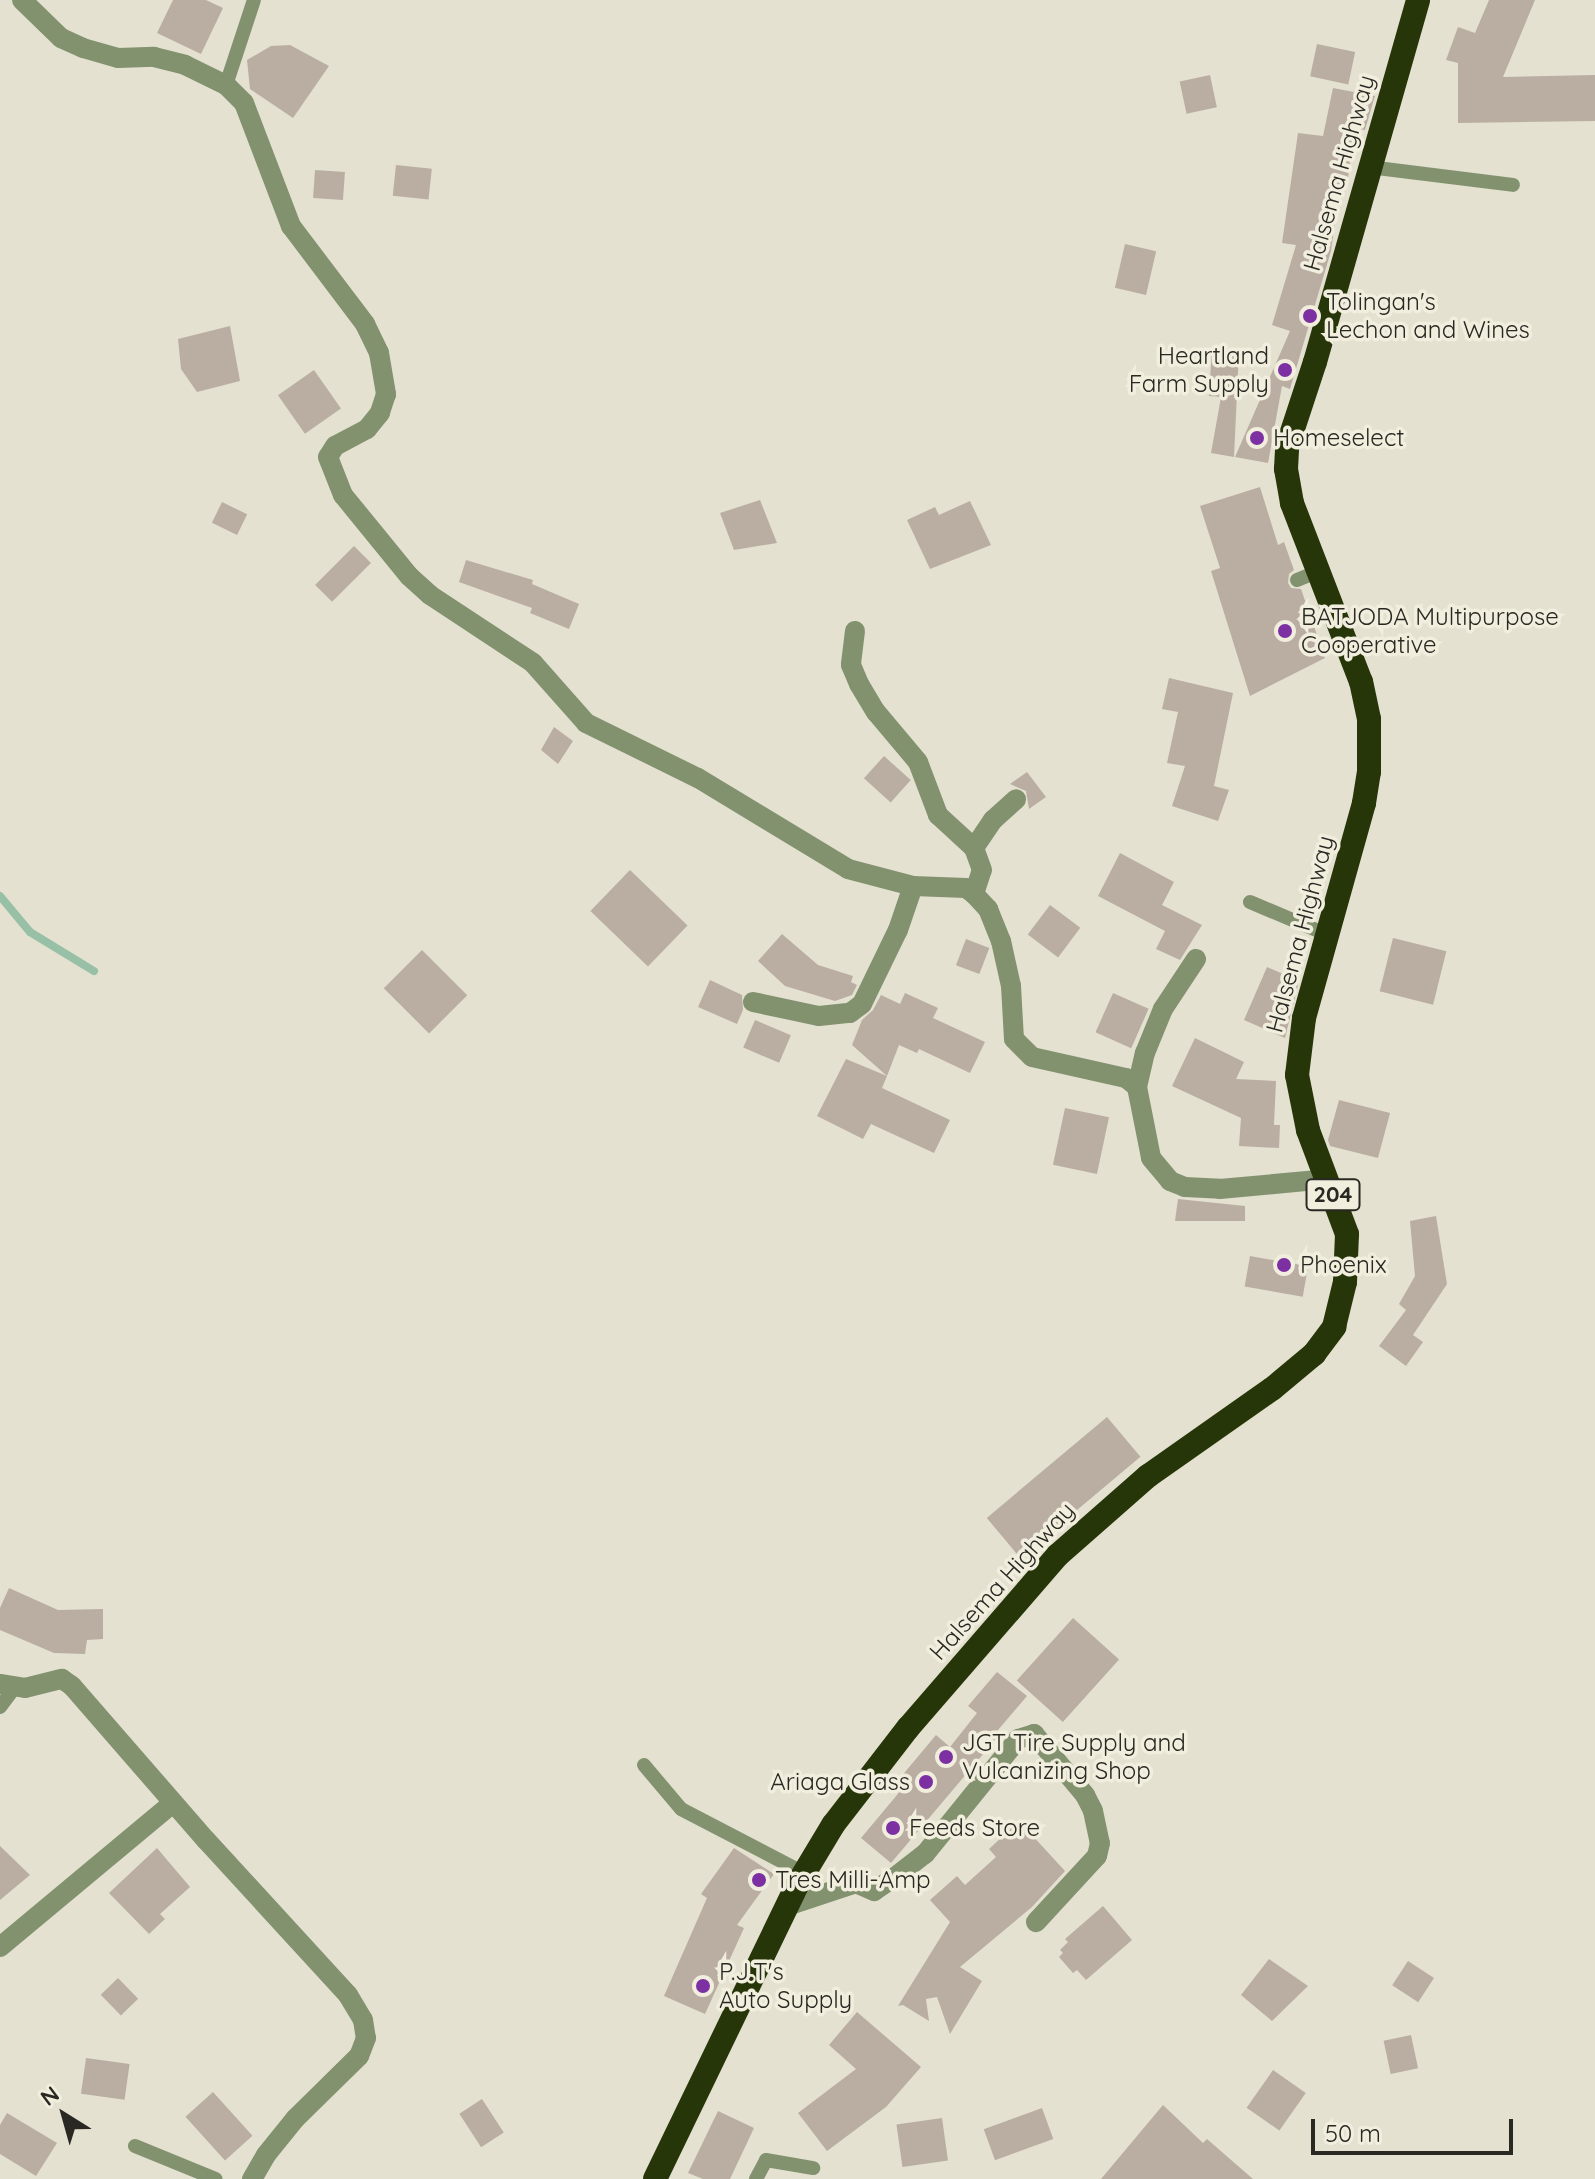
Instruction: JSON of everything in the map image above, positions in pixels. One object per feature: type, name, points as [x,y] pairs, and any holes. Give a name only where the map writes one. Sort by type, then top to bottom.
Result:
[{"type":"highway","name":"Halsema Highway","points":[[655,2179],[804,1873],[833,1825],[908,1728],[1058,1555],[1148,1476],[1272,1389],[1314,1354],[1334,1327],[1342,1301],[1347,1234],[1308,1130],[1297,1075],[1304,1018],[1364,803],[1370,744],[1361,682],[1307,576],[1290,493],[1287,447],[1315,362],[1418,0]]},
{"type":"street","points":[[22,0],[61,38],[118,58],[154,57],[185,65],[226,85],[252,116],[280,204],[291,226],[365,324],[379,353],[386,394],[380,413],[367,429],[335,446],[328,457],[343,495],[409,576],[430,595],[533,663],[586,723],[698,778],[848,869],[913,886],[966,888],[988,909],[1001,941],[1011,986],[1011,1027],[1014,1039],[1022,1049],[1032,1057],[1056,1065],[1126,1078],[1137,1087]]},
{"type":"street","points":[[855,631],[851,665],[859,684],[876,712],[918,762],[938,815],[974,848],[982,870],[974,894]]},
{"type":"street","points":[[974,848],[993,820],[1016,799]]},
{"type":"street","points":[[753,1002],[819,1016],[850,1013],[862,1004],[898,930],[913,886]]},
{"type":"street","points":[[1196,959],[1158,1020],[1145,1053],[1137,1087],[1151,1158],[1170,1181],[1185,1187],[1220,1189],[1327,1179]]},
{"type":"street","points":[[8,1685],[25,1688],[62,1679],[72,1686],[173,1803],[348,1995],[363,2020],[366,2038],[359,2056],[295,2119],[266,2155],[252,2179]]},
{"type":"street","points":[[787,1906],[856,1883],[874,1891],[899,1874],[925,1854],[955,1820],[1012,1745],[1025,1735],[1034,1734],[1085,1795],[1093,1811],[1100,1843],[1097,1856],[1036,1922]]},
{"type":"street","points":[[0,1947],[173,1803]]},
{"type":"lane","points":[[226,85],[254,0]]},
{"type":"lane","points":[[1369,167],[1513,185]]},
{"type":"lane","points":[[1250,902],[1328,935]]},
{"type":"lane","points":[[0,1707],[8,1685]]},
{"type":"lane","points":[[644,1765],[681,1809],[804,1873]]},
{"type":"lane","points":[[135,2146],[216,2179]]},
{"type":"lane","points":[[756,2179],[766,2160],[813,2168]]},
{"type":"building","points":[[173,0],[206,0],[223,8],[201,54],[157,33]]},
{"type":"building","points":[[1489,0],[1535,0],[1503,77],[1595,75],[1595,121],[1458,123],[1458,63],[1446,60],[1458,27],[1475,33]]},
{"type":"building","points":[[1317,44],[1355,52],[1348,84],[1310,76]]},
{"type":"building","points":[[290,45],[329,66],[293,118],[250,89],[247,60],[271,46]]},
{"type":"building","points":[[1210,75],[1217,107],[1187,114],[1180,81]]},
{"type":"building","points":[[1333,88],[1375,96],[1365,130],[1354,128],[1348,178],[1341,177],[1331,251],[1290,389],[1282,386],[1268,463],[1235,457],[1290,331],[1272,325],[1296,245],[1282,243],[1298,133],[1323,136]]},
{"type":"building","points":[[396,165],[432,169],[429,200],[393,196]]},
{"type":"building","points":[[315,170],[345,172],[343,200],[313,198]]},
{"type":"building","points":[[1125,244],[1156,251],[1146,295],[1115,288]]},
{"type":"building","points":[[230,326],[240,381],[197,392],[181,369],[178,339]]},
{"type":"building","points":[[1212,348],[1239,350],[1234,457],[1211,453],[1221,397],[1209,396]]},
{"type":"building","points":[[314,370],[341,409],[305,434],[278,395]]},
{"type":"building","points":[[1260,487],[1278,545],[1284,542],[1294,570],[1289,574],[1288,583],[1291,588],[1301,589],[1325,658],[1250,696],[1211,571],[1220,568],[1200,506]]},
{"type":"building","points":[[760,500],[777,543],[734,550],[720,513]]},
{"type":"building","points":[[970,501],[991,545],[930,569],[907,520],[935,507],[939,515]]},
{"type":"building","points":[[222,502],[247,514],[237,535],[212,523]]},
{"type":"building","points":[[354,546],[371,563],[332,602],[315,585]]},
{"type":"building","points":[[466,560],[533,580],[532,584],[579,604],[569,629],[530,613],[532,608],[459,582]]},
{"type":"building","points":[[1169,678],[1233,693],[1214,786],[1229,790],[1218,821],[1172,806],[1185,766],[1167,763],[1178,712],[1162,709]]},
{"type":"building","points":[[554,727],[573,741],[558,764],[541,750]]},
{"type":"building","points":[[884,756],[911,780],[891,802],[864,778]]},
{"type":"building","points":[[1027,772],[1046,797],[1029,809],[1026,791],[1010,784]]},
{"type":"building","points":[[1120,853],[1174,882],[1162,905],[1202,925],[1180,960],[1156,949],[1165,931],[1098,896]]},
{"type":"building","points":[[630,870],[688,926],[648,967],[590,911]]},
{"type":"building","points":[[1050,905],[1080,928],[1058,957],[1028,935]]},
{"type":"building","points":[[782,934],[818,965],[853,976],[851,982],[857,985],[852,995],[835,1001],[785,986],[758,961]]},
{"type":"building","points":[[1393,938],[1446,951],[1433,1005],[1380,991]]},
{"type":"building","points":[[966,939],[989,948],[979,974],[956,965]]},
{"type":"building","points":[[422,950],[467,995],[429,1033],[384,988]]},
{"type":"building","points":[[1267,967],[1299,981],[1285,1038],[1244,1020]]},
{"type":"building","points":[[710,980],[742,995],[743,1010],[737,1024],[698,1007]]},
{"type":"building","points":[[905,993],[938,1008],[933,1018],[985,1042],[970,1073],[919,1049],[917,1053],[899,1045],[887,1076],[852,1045],[862,1020],[873,1010],[881,995],[900,1004]]},
{"type":"building","points":[[1113,993],[1149,1009],[1131,1048],[1096,1032]]},
{"type":"building","points":[[755,1020],[791,1035],[779,1063],[743,1048]]},
{"type":"building","points":[[1195,1038],[1244,1062],[1236,1079],[1276,1081],[1274,1125],[1280,1125],[1279,1148],[1239,1146],[1241,1118],[1172,1086]]},
{"type":"building","points":[[846,1059],[887,1076],[882,1088],[950,1120],[934,1153],[871,1124],[863,1139],[817,1116]]},
{"type":"building","points":[[1339,1100],[1390,1113],[1378,1158],[1330,1146],[1328,1140]]},
{"type":"building","points":[[1065,1108],[1109,1117],[1097,1174],[1053,1165]]},
{"type":"building","points":[[1178,1199],[1245,1206],[1245,1221],[1175,1221]]},
{"type":"building","points":[[1436,1216],[1447,1284],[1413,1335],[1423,1342],[1406,1366],[1379,1346],[1406,1310],[1399,1304],[1415,1276],[1410,1221]]},
{"type":"building","points":[[1250,1256],[1308,1266],[1303,1297],[1245,1287]]},
{"type":"building","points":[[1107,1417],[1140,1457],[1020,1558],[987,1518]]},
{"type":"building","points":[[9,1588],[58,1610],[103,1609],[103,1639],[87,1640],[85,1654],[54,1653],[0,1630],[0,1608]]},
{"type":"building","points":[[1073,1618],[1119,1659],[1063,1722],[1017,1680]]},
{"type":"building","points":[[997,1672],[1027,1696],[998,1730],[1001,1733],[891,1863],[861,1838],[902,1789],[895,1784],[936,1735],[950,1747],[977,1713],[968,1706]]},
{"type":"building","points":[[1019,1821],[1065,1871],[1032,1907],[960,1967],[982,1981],[950,2034],[937,1997],[926,1999],[929,2021],[903,2005],[898,2006],[950,1922],[930,1900],[957,1876],[965,1885],[996,1857],[989,1849]]},
{"type":"building","points":[[0,1846],[30,1875],[0,1900]]},
{"type":"building","points":[[157,1848],[190,1887],[160,1914],[165,1919],[149,1934],[109,1893]]},
{"type":"building","points":[[734,1848],[774,1874],[737,1925],[744,1928],[705,2014],[664,1996],[707,1898],[701,1894]]},
{"type":"building","points":[[1103,1906],[1132,1940],[1086,1980],[1077,1970],[1073,1973],[1059,1957],[1063,1953],[1060,1950],[1068,1942],[1065,1939]]},
{"type":"building","points":[[1269,1959],[1308,1986],[1272,2021],[1241,1995]]},
{"type":"building","points":[[1408,1961],[1434,1978],[1418,2002],[1392,1985]]},
{"type":"building","points":[[118,1978],[138,1999],[121,2016],[101,1995]]},
{"type":"building","points":[[857,2012],[921,2067],[886,2107],[827,2151],[798,2113],[856,2069],[829,2045]]},
{"type":"building","points":[[1411,2035],[1418,2068],[1391,2074],[1384,2041]]},
{"type":"building","points":[[86,2058],[130,2064],[125,2100],[81,2094]]},
{"type":"building","points":[[1273,2070],[1306,2093],[1279,2131],[1247,2108]]},
{"type":"building","points":[[213,2092],[252,2136],[225,2161],[186,2117]]},
{"type":"building","points":[[482,2099],[504,2133],[481,2147],[459,2114]]},
{"type":"building","points":[[1163,2105],[1203,2143],[1207,2139],[1253,2179],[1101,2179]]},
{"type":"building","points":[[1042,2108],[1053,2139],[995,2160],[984,2129]]},
{"type":"building","points":[[718,2111],[754,2128],[730,2179],[703,2179],[688,2173]]},
{"type":"building","points":[[7,2113],[57,2143],[36,2176],[0,2154],[0,2125]]},
{"type":"building","points":[[942,2118],[948,2161],[902,2167],[896,2124]]},
{"type":"waterway","points":[[0,896],[30,932],[94,971]]},
{"type":"place","name":"Tolingan's Lechon and Wines","points":[[1310,316]]},
{"type":"place","name":"Heartland Farm Supply","points":[[1285,370]]},
{"type":"place","name":"Homeselect","points":[[1257,438]]},
{"type":"place","name":"BATJODA Multipurpose Cooperative","points":[[1285,631]]},
{"type":"place","name":"Phoenix","points":[[1284,1265]]},
{"type":"place","name":"JGT Tire Supply and Vulcanizing Shop","points":[[946,1757]]},
{"type":"place","name":"Ariaga Glass","points":[[926,1782]]},
{"type":"place","name":"Feeds Store","points":[[893,1828]]},
{"type":"place","name":"Tres Milli-Amp","points":[[759,1880]]},
{"type":"place","name":"P.J.T's Auto Supply","points":[[703,1986]]}]
